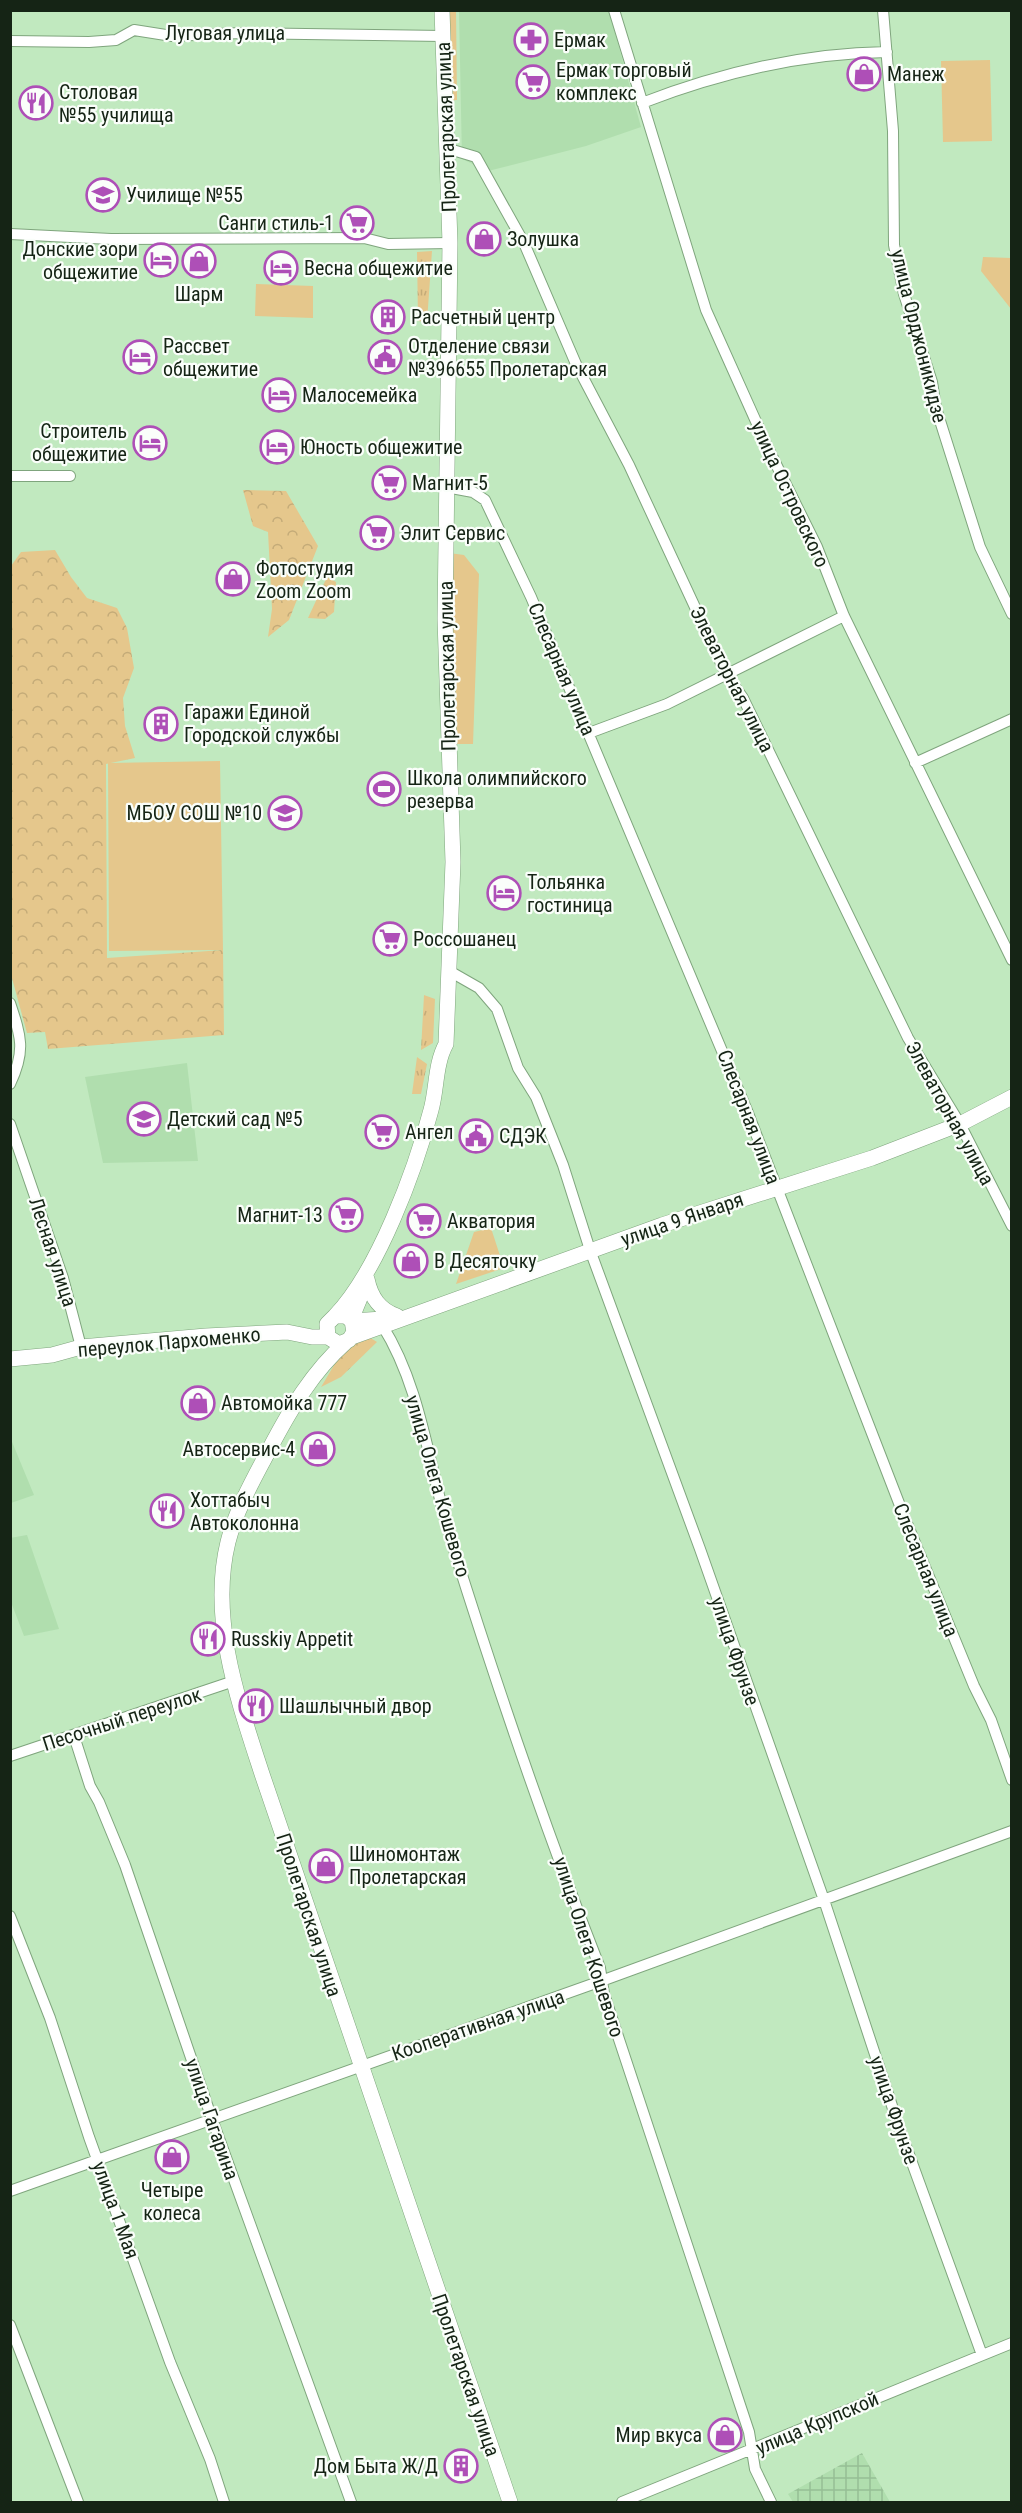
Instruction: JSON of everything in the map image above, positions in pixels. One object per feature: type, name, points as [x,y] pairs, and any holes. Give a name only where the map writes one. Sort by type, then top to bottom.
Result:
[{"type":"main road","name":"Пролетарская улица","points":[[332,1318],[372,1263],[413,1165],[432,1110],[441,1053],[446,1044],[451,972],[453,862],[445,619],[450,243],[442,10]]},
{"type":"main road","name":"улица 9 Января","points":[[349,1340],[403,1315],[776,1187],[872,1158],[960,1124],[1011,1097]]},
{"type":"main road","points":[[332,1318],[326,1328],[328,1337],[339,1344],[349,1340],[354,1332],[351,1320],[362,1299],[372,1263]]},
{"type":"main road","points":[[367,1279],[377,1304],[386,1312],[403,1315]]},
{"type":"main road","points":[[287,1332],[340,1315],[351,1320],[403,1315]]},
{"type":"main road","name":"переулок Пархоменко","points":[[10,1359],[52,1355],[81,1347],[287,1332],[312,1337],[328,1337]]},
{"type":"main road","points":[[312,1376],[321,1348],[328,1337]]},
{"type":"main road","name":"Пролетарская улица","points":[[349,1340],[312,1376],[254,1479],[229,1539],[222,1573],[221,1610],[234,1681],[258,1763],[359,2066],[510,2502]]},
{"type":"street","name":"улица Островского","points":[[614,10],[706,309],[767,446],[817,547],[844,616],[1011,960]]},
{"type":"street","name":"улица Орджоникидзе","points":[[884,10],[893,131],[894,245],[904,294],[932,382],[936,408],[980,547],[1011,614]]},
{"type":"street","name":"Луговая улица","points":[[10,41],[116,40],[134,30],[172,36],[288,33],[443,36]]},
{"type":"street","points":[[642,103],[687,86],[779,61],[886,52]]},
{"type":"street","name":"Элеваторная улица","points":[[446,148],[476,157],[524,243],[567,345],[629,465],[726,674],[743,698],[908,1038],[960,1124],[1011,1226]]},
{"type":"street","points":[[10,234],[111,239],[364,238],[388,244],[450,243]]},
{"type":"street","points":[[10,476],[70,476]]},
{"type":"street","name":"Слесарная улица","points":[[446,487],[473,492],[485,500],[527,587],[738,1086],[903,1516],[974,1686],[991,1720],[1011,1780]]},
{"type":"street","points":[[589,733],[634,719],[844,616]]},
{"type":"street","points":[[915,763],[1011,719]]},
{"type":"street","name":"улица Фрунзе","points":[[451,972],[478,987],[497,1009],[518,1068],[536,1097],[563,1165],[590,1250],[824,1900],[899,2127],[982,2355]]},
{"type":"street","points":[[10,1003],[21,1036],[22,1054],[10,1084]]},
{"type":"street","name":"Лесная улица","points":[[10,1124],[63,1278],[81,1347]]},
{"type":"street","name":"улица Олега Кошевого","points":[[382,1324],[392,1339],[412,1391],[450,1539],[603,1980],[604,1994],[749,2432],[750,2452],[771,2502]]},
{"type":"street","name":"Песочный переулок","points":[[10,1756],[234,1681]]},
{"type":"street","name":"улица Гагарина","points":[[74,1736],[90,1786],[125,1865],[212,2119],[351,2502]]},
{"type":"street","name":"Кооперативная улица","points":[[10,2191],[603,1980],[1011,1831]]},
{"type":"street","name":"улица 1 Мая","points":[[10,1916],[50,2018],[98,2161],[224,2502]]},
{"type":"street","points":[[10,2325],[78,2502]]},
{"type":"street","name":"улица Крупской","points":[[622,2502],[750,2452],[853,2406],[1011,2343]]},
{"type":"shaded area","points":[[459,11],[609,11],[641,127],[586,146],[488,171],[462,159]]},
{"type":"shaded area","name":"Детский сад №5","points":[[187,1063],[198,1161],[103,1163],[85,1077]]},
{"type":"shaded area","points":[[10,1437],[34,1495],[11,1503],[10,1503]]},
{"type":"shaded area","points":[[27,1535],[59,1629],[24,1636],[11,1602],[10,1538]]},
{"type":"shaded area","points":[[862,2453],[890,2502],[793,2502],[788,2494]]},
{"type":"green space","points":[[449,11],[456,11],[457,100],[448,101]]},
{"type":"green space","points":[[990,60],[992,141],[943,142],[941,61]]},
{"type":"green space","points":[[432,251],[427,322],[418,321],[417,252]]},
{"type":"green space","points":[[983,257],[1011,258],[1011,309],[981,271]]},
{"type":"green space","points":[[256,284],[313,286],[313,318],[255,316]]},
{"type":"green space","points":[[243,490],[286,491],[318,546],[289,620],[268,637],[272,609],[268,532],[253,526]]},
{"type":"green space","points":[[55,550],[87,598],[117,608],[127,628],[134,668],[123,698],[125,726],[135,758],[106,764],[107,958],[223,950],[224,1035],[48,1049],[45,1032],[27,1033],[10,971],[11,566],[21,552]]},
{"type":"green space","points":[[449,553],[464,555],[479,574],[473,744],[456,744]]},
{"type":"green space","points":[[327,577],[336,582],[334,612],[325,619],[308,618]]},
{"type":"green space","points":[[220,761],[223,950],[109,951],[108,763]]},
{"type":"green space","points":[[424,995],[435,999],[433,1043],[421,1050]]},
{"type":"green space","points":[[417,1057],[427,1064],[421,1094],[412,1094]]},
{"type":"green space","points":[[491,1228],[504,1268],[456,1284],[474,1232]]},
{"type":"green space","points":[[369,1337],[377,1342],[341,1377],[321,1387],[346,1349],[360,1339]]},
{"type":"place","name":"Ермак","points":[[531,40]]},
{"type":"place","name":"Манеж","points":[[864,74]]},
{"type":"place","name":"Ермак торговый комплекс","points":[[533,82]]},
{"type":"place","name":"Столовая №55 училища","points":[[36,103]]},
{"type":"place","name":"Училище №55","points":[[103,195]]},
{"type":"place","name":"Санги стиль-1","points":[[357,223]]},
{"type":"place","name":"Золушка","points":[[484,239]]},
{"type":"place","name":"Донские зори общежитие","points":[[161,260]]},
{"type":"place","name":"Шарм","points":[[199,261]]},
{"type":"place","name":"Весна общежитие","points":[[281,268]]},
{"type":"place","name":"Расчетный центр","points":[[388,317]]},
{"type":"place","name":"Рассвет общежитие","points":[[140,357]]},
{"type":"place","name":"Отделение связи №396655 Пролетарская","points":[[385,357]]},
{"type":"place","name":"Малосемейка","points":[[279,395]]},
{"type":"place","name":"Строитель общежитие","points":[[150,443]]},
{"type":"place","name":"Юность общежитие","points":[[277,447]]},
{"type":"place","name":"Магнит-5","points":[[389,483]]},
{"type":"place","name":"Элит Сервис","points":[[377,533]]},
{"type":"place","name":"Фотостудия Zoom Zoom","points":[[233,579]]},
{"type":"place","name":"Гаражи Единой Городской службы","points":[[161,724]]},
{"type":"place","name":"Школа олимпийского резерва","points":[[384,789]]},
{"type":"place","name":"МБОУ СОШ №10","points":[[285,813]]},
{"type":"place","name":"Тольянка гостиница","points":[[504,893]]},
{"type":"place","name":"Россошанец","points":[[390,939]]},
{"type":"place","name":"Детский сад №5","points":[[144,1119]]},
{"type":"place","name":"Ангел","points":[[382,1132]]},
{"type":"place","name":"СДЭК","points":[[476,1136]]},
{"type":"place","name":"Магнит-13","points":[[346,1215]]},
{"type":"place","name":"Акватория","points":[[424,1221]]},
{"type":"place","name":"В Десяточку","points":[[411,1261]]},
{"type":"place","name":"Автомойка 777","points":[[198,1403]]},
{"type":"place","name":"Автосервис-4","points":[[318,1449]]},
{"type":"place","name":"Хоттабыч Автоколонна","points":[[167,1511]]},
{"type":"place","name":"Russkiy Appetit","points":[[208,1639]]},
{"type":"place","name":"Шашлычный двор","points":[[256,1706]]},
{"type":"place","name":"Шиномонтаж Пролетарская","points":[[326,1866]]},
{"type":"place","name":"Четыре колеса","points":[[172,2157]]},
{"type":"place","name":"Мир вкуса","points":[[725,2435]]},
{"type":"place","name":"Дом Быта Ж/Д","points":[[461,2466]]}]
